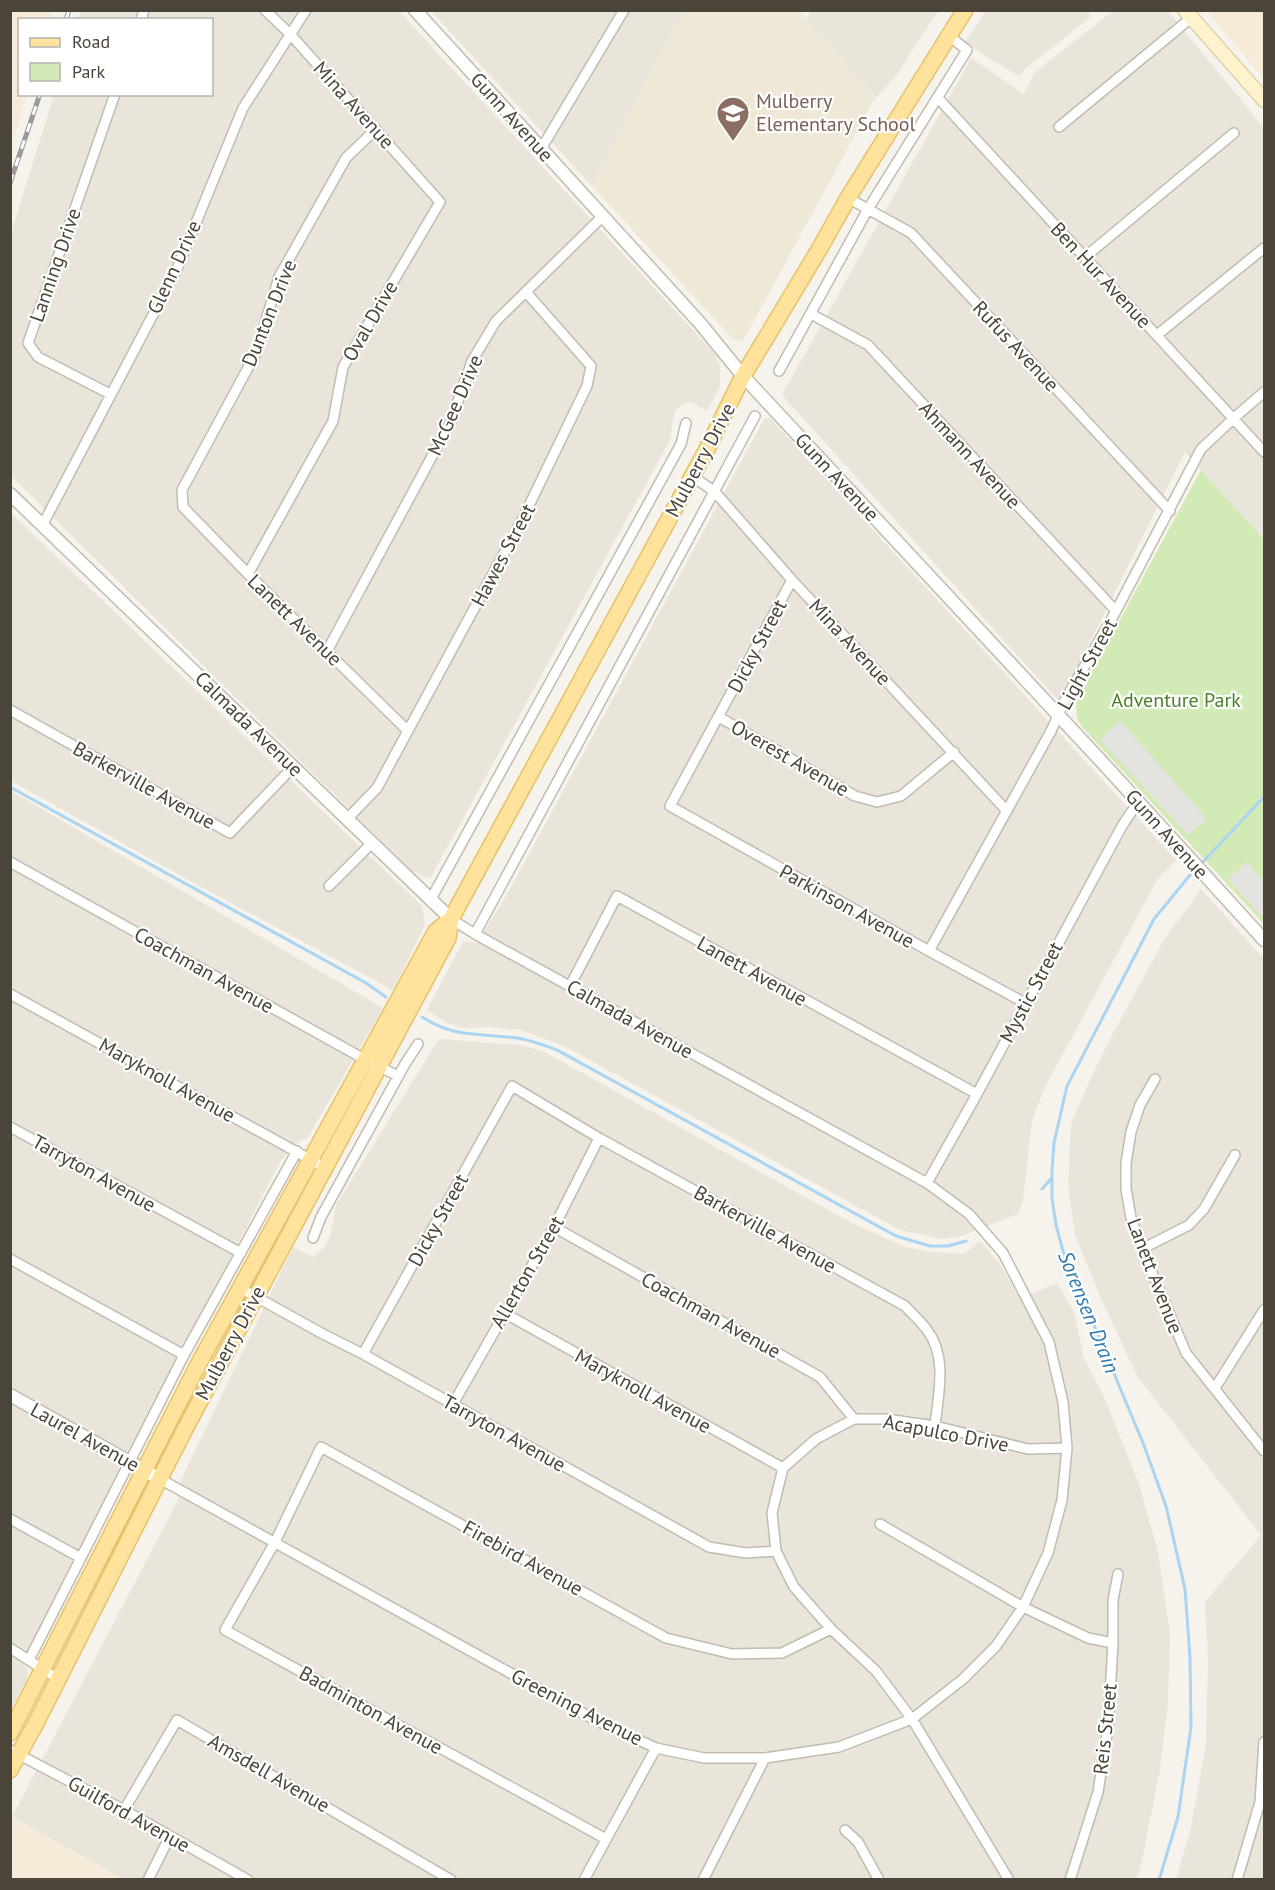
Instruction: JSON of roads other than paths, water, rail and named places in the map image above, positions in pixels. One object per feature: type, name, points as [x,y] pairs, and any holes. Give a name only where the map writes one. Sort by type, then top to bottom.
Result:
[{"type":"main road","name":"Mulberry Drive","points":[[10,1733],[240,1288],[303,1155],[372,1063],[448,938],[451,919],[692,476],[743,376],[848,198],[965,10]]},
{"type":"main road","points":[[1188,14],[1264,100]]},
{"type":"main road","name":"Mulberry Drive","points":[[10,1770],[15,1753],[58,1679],[184,1429],[324,1167],[372,1063]]},
{"type":"street","name":"Mina Avenue","points":[[266,10],[291,34],[440,202]]},
{"type":"street","name":"Glenn Drive","points":[[43,524],[177,269],[243,108],[306,10]]},
{"type":"street","name":"Gunn Avenue","points":[[415,10],[699,322],[743,376],[1264,940]]},
{"type":"street","points":[[542,149],[622,11]]},
{"type":"street","points":[[1059,127],[1188,14]]},
{"type":"street","points":[[779,371],[868,209],[967,50],[949,36]]},
{"type":"street","name":"Lanning Drive","points":[[110,394],[38,357],[28,343],[114,96]]},
{"type":"street","name":"Ben Hur Avenue","points":[[938,98],[1264,452]]},
{"type":"street","name":"Dunton Drive","points":[[183,507],[182,490],[256,353],[279,277],[346,158],[376,129]]},
{"type":"street","points":[[1085,257],[1234,133]]},
{"type":"street","name":"Rufus Avenue","points":[[848,198],[911,233],[1170,512]]},
{"type":"street","name":"Oval Drive","points":[[248,574],[333,421],[343,367],[440,202]]},
{"type":"street","name":"McGee Drive","points":[[327,651],[451,422],[472,362],[496,321],[602,217]]},
{"type":"street","points":[[1157,335],[1264,248]]},
{"type":"street","name":"Hawes Street","points":[[347,819],[377,788],[521,522],[587,386],[591,366],[526,292]]},
{"type":"street","name":"Ahmann Avenue","points":[[811,314],[868,345],[1116,611]]},
{"type":"street","name":"Light Street","points":[[929,951],[1170,512],[1202,449],[1233,417],[1264,392]]},
{"type":"street","name":"Mulberry Drive","points":[[475,934],[755,416]]},
{"type":"street","points":[[431,899],[681,444],[686,423]]},
{"type":"street","name":"Mina Avenue","points":[[692,476],[715,492],[792,580],[1007,811]]},
{"type":"street","name":"Calmada Avenue","points":[[10,494],[451,919],[927,1183],[969,1214],[1003,1253],[1048,1342],[1063,1402],[1067,1448],[1062,1500],[1048,1553],[1023,1607]]},
{"type":"street","name":"Lanett Avenue","points":[[183,507],[408,731]]},
{"type":"street","name":"Dicky Street","points":[[670,806],[792,580]]},
{"type":"street","name":"Barkerville Avenue","points":[[10,710],[230,833],[293,767]]},
{"type":"street","name":"Overest Avenue","points":[[719,717],[855,796],[877,802],[901,796],[954,752]]},
{"type":"street","name":"Mystic Street","points":[[927,1183],[1122,826],[1138,802]]},
{"type":"street","name":"Parkinson Avenue","points":[[670,806],[1025,1003]]},
{"type":"street","points":[[329,886],[372,843]]},
{"type":"street","name":"Coachman Avenue","points":[[10,862],[399,1076]]},
{"type":"street","name":"Lanett Avenue","points":[[570,986],[616,896],[977,1094]]},
{"type":"street","name":"Maryknoll Avenue","points":[[10,994],[324,1167]]},
{"type":"street","points":[[312,1238],[321,1217],[418,1044]]},
{"type":"street","name":"Lanett Avenue","points":[[1155,1079],[1140,1105],[1131,1132],[1126,1162],[1126,1189],[1131,1218],[1186,1353],[1264,1451]]},
{"type":"street","name":"Dicky Street","points":[[363,1354],[512,1086]]},
{"type":"street","name":"Barkerville Avenue","points":[[512,1086],[599,1138],[905,1306],[929,1332],[939,1355],[940,1380],[934,1426]]},
{"type":"street","name":"Tarryton Avenue","points":[[10,1127],[241,1253]]},
{"type":"street","name":"Allerton Street","points":[[453,1404],[554,1227],[599,1138]]},
{"type":"street","points":[[29,1660],[184,1355],[241,1253],[303,1155]]},
{"type":"street","points":[[1142,1249],[1189,1225],[1204,1209],[1236,1155]]},
{"type":"street","name":"Coachman Avenue","points":[[554,1227],[820,1377],[854,1419]]},
{"type":"street","points":[[10,1259],[184,1355]]},
{"type":"street","name":"Tarryton Avenue","points":[[240,1288],[709,1547],[746,1553],[776,1551]]},
{"type":"street","points":[[1215,1388],[1264,1310]]},
{"type":"street","name":"Maryknoll Avenue","points":[[504,1313],[783,1468]]},
{"type":"street","name":"Laurel Avenue","points":[[10,1395],[160,1479]]},
{"type":"street","name":"Acapulco Drive","points":[[783,1468],[816,1439],[854,1419],[886,1419],[934,1426],[1028,1449],[1067,1448]]},
{"type":"street","name":"Firebird Avenue","points":[[275,1542],[321,1447],[666,1638],[732,1654],[782,1653],[831,1629]]},
{"type":"street","points":[[783,1468],[772,1513],[776,1551],[794,1587],[831,1629],[876,1671],[912,1719],[1009,1880]]},
{"type":"street","name":"Greening Avenue","points":[[160,1479],[597,1720],[656,1748],[704,1758],[765,1758],[839,1747],[912,1719],[963,1679],[996,1646],[1023,1607]]},
{"type":"street","points":[[10,1519],[81,1558]]},
{"type":"street","points":[[879,1524],[1023,1607],[1088,1638],[1113,1643]]},
{"type":"street","name":"Badminton Avenue","points":[[275,1542],[225,1630],[606,1839]]},
{"type":"street","name":"Reis Street","points":[[1070,1880],[1098,1792],[1108,1728],[1113,1600],[1118,1574]]},
{"type":"street","points":[[10,1648],[58,1679]]},
{"type":"street","name":"Amsdell Avenue","points":[[124,1810],[177,1720],[452,1880]]},
{"type":"street","points":[[1237,1880],[1262,1802],[1264,1742]]},
{"type":"street","points":[[584,1880],[656,1748]]},
{"type":"street","name":"Guilford Avenue","points":[[15,1753],[124,1810],[248,1880]]},
{"type":"street","points":[[703,1880],[765,1758]]},
{"type":"street","points":[[845,1830],[858,1842],[879,1880]]},
{"type":"street","points":[[148,1880],[170,1836]]},
{"type":"waterway","points":[[10,787],[366,983],[386,997]]},
{"type":"waterway","name":"Sorensen Drain","points":[[1200,865],[1264,797]]},
{"type":"waterway","name":"Sorensen Drain","points":[[1159,1880],[1178,1817],[1191,1727],[1190,1657],[1185,1589],[1166,1506],[1143,1443],[1063,1251],[1052,1198],[1052,1170],[1054,1143],[1067,1086],[1154,919],[1195,869]]},
{"type":"waterway","points":[[422,1017],[454,1031],[521,1039],[557,1050],[896,1236],[930,1246],[948,1246],[966,1241]]},
{"type":"waterway","points":[[1042,1189],[1051,1179]]},
{"type":"railway","points":[[67,18],[69,10]]},
{"type":"railway","points":[[10,183],[39,96]]},
{"type":"place","name":"Mulberry Elementary School","points":[[733,142]]},
{"type":"park label","name":"Adventure Park","points":[[1176,700]]}]
